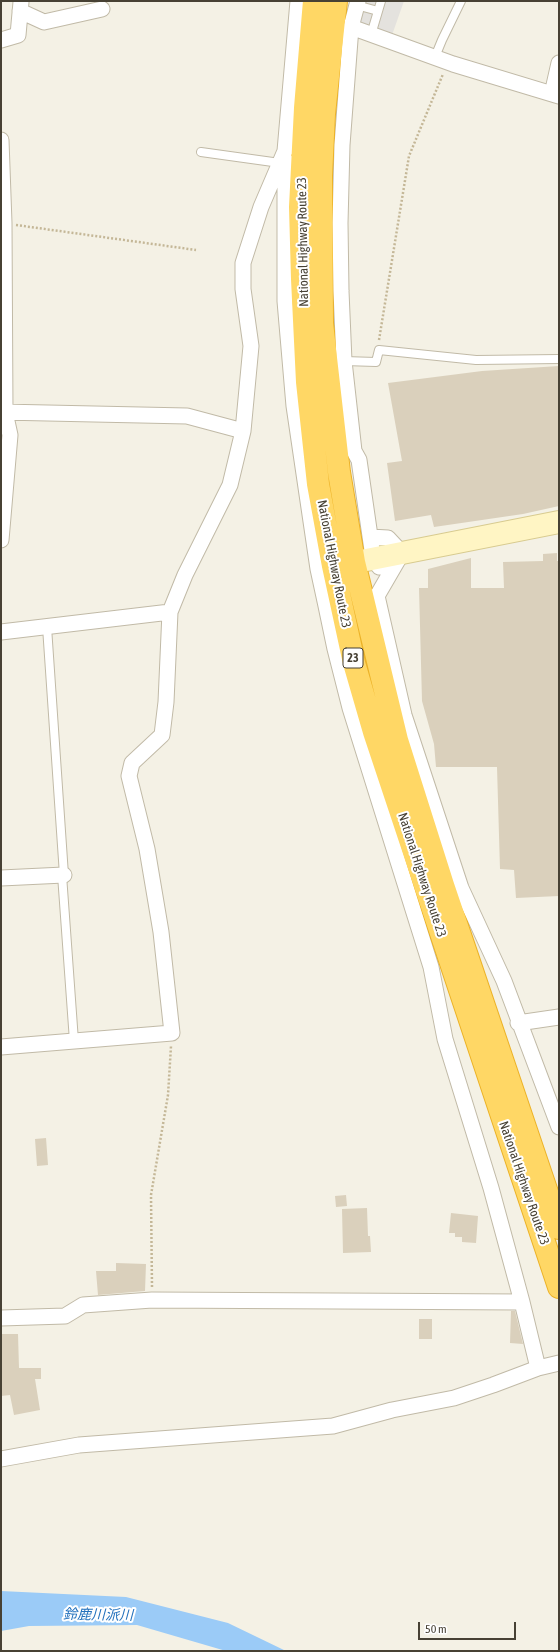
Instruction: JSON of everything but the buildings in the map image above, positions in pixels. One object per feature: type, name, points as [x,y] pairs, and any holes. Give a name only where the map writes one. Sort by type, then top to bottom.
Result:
[{"type":"highway","name":"National Highway Route 23","points":[[314,1],[308,65],[301,199],[302,279],[307,382],[317,476],[333,566],[354,663],[374,732],[559,1287]]},
{"type":"highway","name":"National Highway Route 23","points":[[336,1],[324,114],[320,240],[322,323],[345,452],[366,552],[397,740],[443,885],[559,1228]]},
{"type":"street","points":[[298,1],[283,157],[285,300],[293,398],[318,569],[335,649],[350,708],[431,967],[445,1039],[491,1188],[538,1368]]},
{"type":"street","points":[[357,3],[351,27],[342,145],[340,223],[345,452],[359,460],[366,552],[386,580]]},
{"type":"street","points":[[1,40],[18,35],[20,6],[44,22],[102,9]]},
{"type":"street","points":[[351,27],[442,59],[555,95],[559,63]]},
{"type":"street","points":[[1,140],[3,222],[3,412],[10,435],[1,540]]},
{"type":"street","points":[[1,1047],[172,1033],[161,932],[147,849],[129,776],[132,763],[162,735],[166,702],[170,612],[185,574],[230,485],[243,431],[251,346],[243,289],[243,263],[261,207],[283,157]]},
{"type":"street","points":[[3,412],[187,416],[243,431]]},
{"type":"street","points":[[333,566],[366,552],[402,553],[559,522]]},
{"type":"street","points":[[402,553],[377,596],[404,715],[461,888],[504,981],[518,1023],[559,1127]]},
{"type":"street","points":[[1,632],[170,612]]},
{"type":"street","points":[[1,878],[63,875]]},
{"type":"street","points":[[518,1023],[559,1017]]},
{"type":"street","points":[[1,1318],[65,1316],[83,1305],[152,1300],[522,1302]]},
{"type":"street","points":[[1,1459],[79,1445],[333,1426],[392,1410],[454,1398],[493,1386],[538,1368],[559,1363]]},
{"type":"lane","points":[[373,28],[381,1]]},
{"type":"lane","points":[[442,59],[461,1]]},
{"type":"lane","points":[[357,3],[378,11]]},
{"type":"lane","points":[[201,152],[283,157]]},
{"type":"lane","points":[[344,361],[376,362],[379,350],[476,360],[559,359]]},
{"type":"lane","points":[[47,627],[74,1041]]},
{"type":"path","points":[[379,350],[409,156],[442,59]]},
{"type":"path","points":[[3,222],[196,250]]},
{"type":"path","points":[[152,1300],[151,1195],[168,1095],[172,1033]]},
{"type":"shaded area","points":[[362,1],[404,1],[391,38],[355,26]]},
{"type":"water","name":"鈴鹿川派川","points":[[1,1591],[126,1597],[228,1623],[286,1651],[226,1651],[137,1625],[29,1626],[1,1631]]}]
